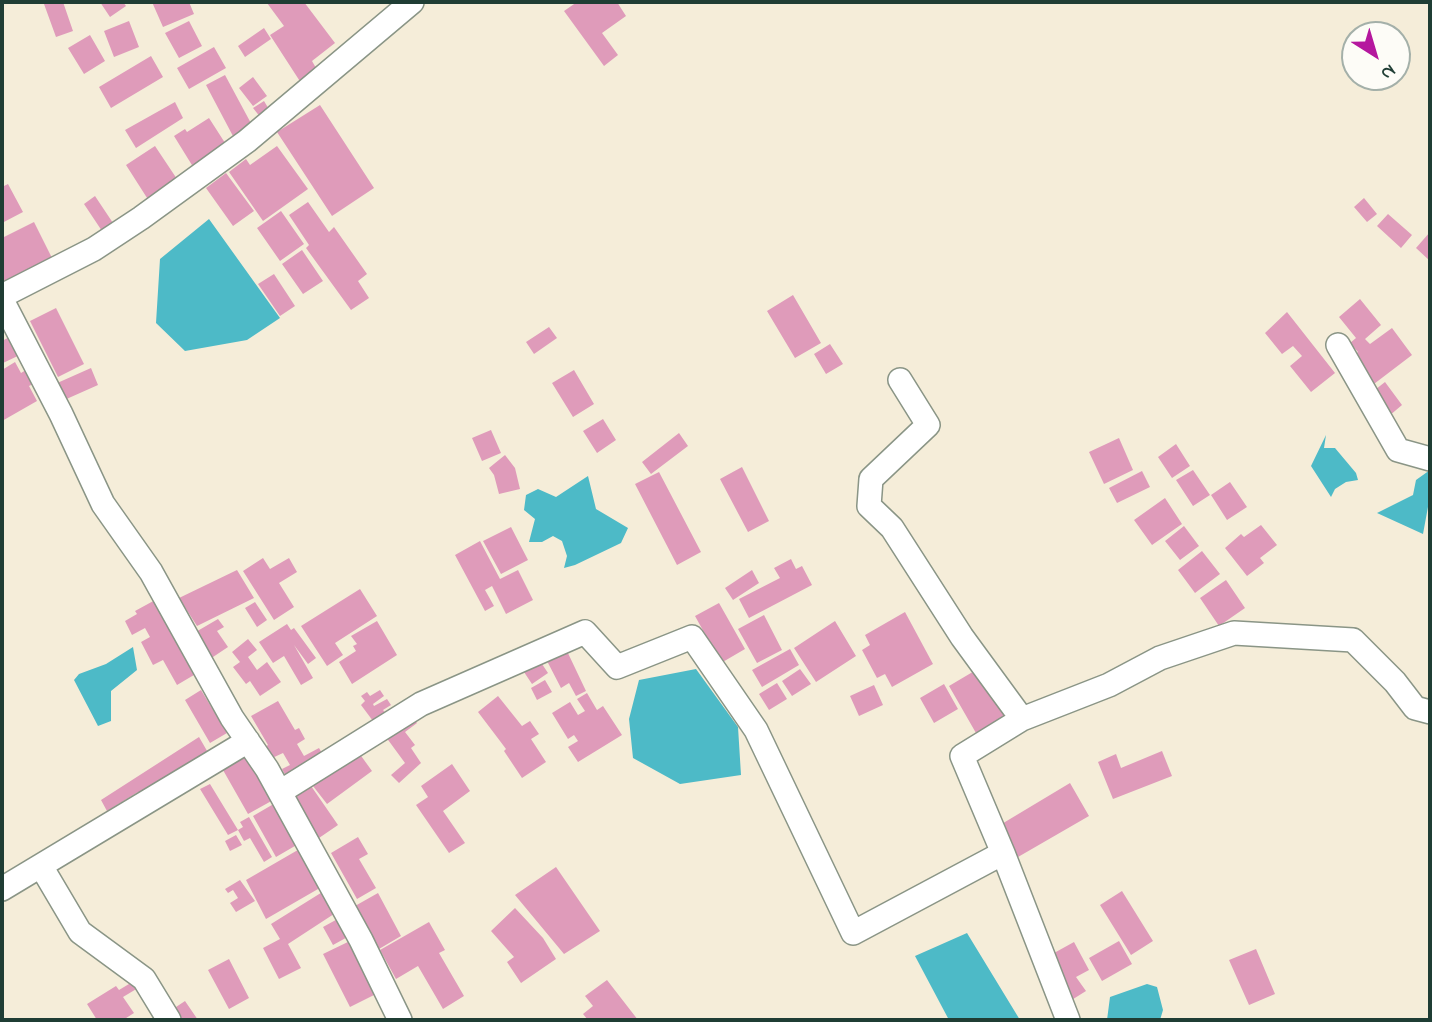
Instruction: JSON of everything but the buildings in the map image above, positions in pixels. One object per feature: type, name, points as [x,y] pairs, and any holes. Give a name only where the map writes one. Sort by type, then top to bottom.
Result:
[{"type":"street","points":[[400,1020],[361,940],[280,792],[232,718],[151,572],[103,504],[2,298],[94,249],[141,218],[247,141],[412,2]]},
{"type":"street","points":[[1338,345],[1398,450],[1430,459]]},
{"type":"street","points":[[900,380],[928,425],[871,479],[869,506],[892,528],[962,637],[1022,719]]},
{"type":"street","points":[[280,792],[421,704],[585,632],[617,667],[692,638],[756,730],[853,933],[1003,853]]},
{"type":"street","points":[[1068,1020],[962,756],[1022,719],[1109,685],[1160,658],[1234,633],[1353,640],[1395,682],[1415,708],[1430,712]]},
{"type":"street","points":[[2,889],[248,741]]},
{"type":"street","points":[[41,866],[80,932],[144,979],[169,1020]]},
{"type":"water","points":[[209,219],[280,318],[247,340],[185,351],[156,323],[160,259]]},
{"type":"water","points":[[1326,435],[1324,448],[1335,448],[1356,473],[1358,480],[1346,482],[1335,489],[1331,497],[1311,466]]},
{"type":"water","points":[[1430,470],[1430,496],[1423,534],[1377,513],[1413,495],[1416,480]]},
{"type":"water","points":[[588,476],[596,509],[628,528],[621,543],[564,568],[567,556],[562,541],[553,536],[542,542],[529,542],[535,519],[524,510],[526,495],[538,489],[556,497]]},
{"type":"water","points":[[133,647],[137,670],[111,691],[111,721],[98,726],[74,680],[79,674],[106,664]]},
{"type":"water","points":[[696,669],[738,727],[741,775],[680,784],[633,758],[629,719],[639,680]]},
{"type":"water","points":[[967,933],[1020,1020],[949,1020],[915,956]]},
{"type":"water","points":[[1147,984],[1157,987],[1163,1010],[1160,1020],[1107,1020],[1110,997]]}]
